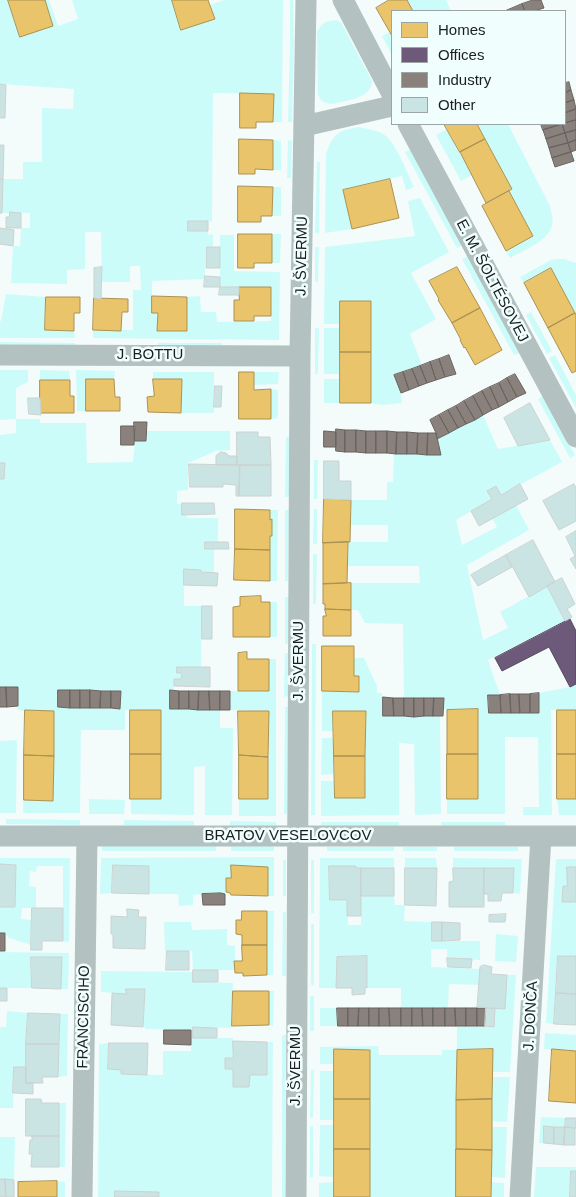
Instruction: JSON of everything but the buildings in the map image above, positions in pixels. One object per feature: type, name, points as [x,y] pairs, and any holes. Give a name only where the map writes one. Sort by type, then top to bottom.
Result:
[{"type":"street","name":"J. ŠVERMU","points":[[296,1197],[300,356],[306,0]]},
{"type":"street","points":[[343,0],[391,92]]},
{"type":"street","points":[[304,126],[391,106]]},
{"type":"street","name":"E. M. ŠOLTÉSOVEJ","points":[[409,125],[576,437]]},
{"type":"street","name":"J. BOTTU","points":[[0,354],[300,356]]},
{"type":"street","name":"BRATOV VESELOVCOV","points":[[0,836],[576,836]]},
{"type":"street","name":"J. DONČA","points":[[520,1197],[541,836]]},
{"type":"street","name":"FRANCISCIHO","points":[[82,1197],[87,837]]},
{"type":"shaded area","points":[[0,0],[49,0],[58,26],[78,19],[72,0],[172,0],[181,29],[215,18],[210,5],[224,0],[283,0],[282,122],[273,122],[274,94],[213,93],[212,222],[208,221],[208,235],[213,234],[213,247],[207,268],[205,269],[205,279],[152,281],[152,313],[158,313],[158,331],[187,331],[187,297],[200,296],[201,312],[216,312],[217,322],[271,321],[271,287],[220,287],[220,235],[234,235],[234,271],[280,272],[279,340],[93,338],[93,330],[133,330],[133,290],[141,290],[140,266],[130,266],[130,282],[102,282],[101,232],[85,232],[85,269],[67,270],[67,284],[11,283],[13,246],[20,246],[21,228],[30,228],[30,213],[2,213],[3,179],[23,179],[23,162],[42,162],[42,108],[73,109],[74,89],[0,84]]},
{"type":"shaded area","points":[[290,0],[293,0],[294,41],[292,122],[288,122],[290,41]]},
{"type":"shaded area","points":[[407,0],[446,0],[451,10],[412,10]]},
{"type":"shaded area","points":[[336,20],[341,22],[372,81],[371,87],[363,95],[333,104],[324,102],[318,94],[317,32],[324,23]]},
{"type":"shaded area","points":[[390,32],[391,53],[382,36]]},
{"type":"shaded area","points":[[478,125],[509,125],[550,206],[553,221],[550,231],[540,241],[510,258],[506,251],[532,236],[509,191],[512,189]]},
{"type":"shaded area","points":[[359,127],[380,132],[390,140],[402,160],[414,187],[406,190],[402,176],[343,190],[352,229],[325,233],[326,154],[337,134]]},
{"type":"shaded area","points":[[447,129],[472,175],[461,181],[436,135]]},
{"type":"shaded area","points":[[273,140],[281,141],[281,170],[273,170]]},
{"type":"shaded area","points":[[288,140],[292,141],[291,178],[287,178]]},
{"type":"shaded area","points":[[411,149],[463,245],[457,248],[405,152]]},
{"type":"shaded area","points":[[317,162],[320,162],[319,233],[315,233]]},
{"type":"shaded area","points":[[273,187],[281,187],[281,216],[272,216]]},
{"type":"shaded area","points":[[420,198],[449,252],[411,273],[436,319],[410,334],[422,365],[394,375],[401,393],[402,403],[382,405],[371,403],[371,301],[340,301],[340,324],[324,324],[325,247],[415,236],[408,201]]},
{"type":"shaded area","points":[[272,234],[281,234],[280,263],[272,263]]},
{"type":"shaded area","points":[[315,247],[319,247],[318,282],[315,282]]},
{"type":"shaded area","points":[[468,256],[519,353],[514,355],[462,259]]},
{"type":"shaded area","points":[[557,259],[576,263],[576,315],[551,268],[524,283],[520,277],[551,260]]},
{"type":"shaded area","points":[[6,294],[46,297],[46,330],[74,331],[75,338],[0,338],[0,321]]},
{"type":"shaded area","points":[[531,312],[552,351],[547,354],[526,315]]},
{"type":"shaded area","points":[[315,328],[319,328],[318,374],[315,374]]},
{"type":"shaded area","points":[[324,328],[340,328],[340,374],[324,374]]},
{"type":"shaded area","points":[[0,342],[75,343],[75,346],[0,345]]},
{"type":"shaded area","points":[[158,343],[222,343],[222,347],[158,346]]},
{"type":"shaded area","points":[[555,355],[576,395],[576,408],[549,358]]},
{"type":"shaded area","points":[[0,370],[28,370],[28,382],[16,388],[16,419],[0,420]]},
{"type":"shaded area","points":[[40,370],[69,371],[70,380],[40,380]]},
{"type":"shaded area","points":[[76,370],[115,371],[114,379],[86,379],[86,411],[77,411]]},
{"type":"shaded area","points":[[153,372],[214,372],[214,413],[181,413],[182,379],[153,379]]},
{"type":"shaded area","points":[[254,372],[279,372],[278,384],[254,385]]},
{"type":"shaded area","points":[[324,379],[340,379],[340,403],[324,403]]},
{"type":"shaded area","points":[[271,389],[278,390],[278,418],[271,419]]},
{"type":"shaded area","points":[[543,396],[575,455],[570,458],[538,399]]},
{"type":"shaded area","points":[[483,415],[498,449],[550,440],[562,462],[501,495],[496,486],[488,491],[492,499],[456,520],[462,545],[497,527],[492,518],[516,505],[529,530],[467,565],[483,640],[508,628],[500,612],[547,586],[565,621],[488,660],[500,695],[488,695],[490,713],[539,713],[539,693],[576,684],[576,710],[551,710],[552,815],[523,815],[523,807],[539,807],[538,737],[505,737],[505,814],[447,814],[447,799],[478,710],[443,709],[443,698],[404,698],[403,624],[365,623],[358,610],[351,610],[351,583],[420,583],[419,566],[348,566],[348,542],[388,542],[388,525],[350,525],[351,500],[387,500],[387,482],[393,482],[394,453],[440,455],[437,439]]},
{"type":"shaded area","points":[[16,419],[40,419],[40,423],[86,423],[87,463],[133,462],[135,441],[146,441],[147,431],[230,431],[230,450],[216,451],[188,463],[188,490],[177,491],[177,504],[187,504],[187,518],[218,518],[218,542],[205,549],[214,549],[214,573],[184,570],[184,606],[202,606],[201,667],[177,667],[182,673],[181,679],[174,679],[174,691],[170,691],[170,709],[220,710],[220,728],[233,728],[232,815],[205,815],[205,766],[194,767],[194,815],[131,814],[130,710],[125,710],[125,730],[81,730],[80,813],[23,813],[25,711],[18,710],[18,687],[0,687],[0,479],[4,478],[5,463],[0,463],[0,435],[16,433]],"holes":[[[59,690],[121,691],[120,709],[58,707]]]},
{"type":"shaded area","points":[[286,437],[289,437],[289,497],[285,497]]},
{"type":"shaded area","points":[[314,460],[318,460],[317,499],[314,499]]},
{"type":"shaded area","points":[[314,509],[317,509],[317,544],[313,544]]},
{"type":"shaded area","points":[[270,510],[278,510],[277,581],[270,581],[272,520],[270,520]]},
{"type":"shaded area","points":[[285,510],[289,510],[288,581],[285,581]]},
{"type":"shaded area","points":[[313,554],[317,554],[316,604],[313,604]]},
{"type":"shaded area","points":[[285,597],[289,597],[288,644],[285,644]]},
{"type":"shaded area","points":[[270,602],[277,602],[277,637],[270,637]]},
{"type":"shaded area","points":[[312,644],[316,644],[315,815],[311,815]]},
{"type":"shaded area","points":[[285,653],[289,653],[288,696],[284,697]]},
{"type":"shaded area","points":[[354,658],[364,658],[377,686],[377,693],[382,693],[383,716],[440,716],[441,814],[415,815],[414,744],[399,743],[399,815],[321,816],[321,781],[334,781],[335,798],[365,798],[366,711],[333,711],[333,731],[322,731],[322,691],[358,692],[359,676],[354,676]]},
{"type":"shaded area","points":[[269,659],[276,659],[276,816],[239,816],[239,799],[268,799],[269,711],[230,710],[230,691],[269,691]]},
{"type":"shaded area","points":[[285,707],[288,707],[287,814],[284,814]]},
{"type":"shaded area","points":[[322,738],[333,738],[334,774],[321,775]]},
{"type":"shaded area","points":[[17,740],[16,813],[0,813],[0,741]]},
{"type":"shaded area","points":[[89,799],[125,800],[124,814],[89,814]]},
{"type":"shaded area","points":[[557,799],[576,799],[576,815],[559,815]]},
{"type":"shaded area","points":[[6,819],[80,820],[80,825],[6,824]]},
{"type":"shaded area","points":[[124,820],[194,821],[194,826],[124,825]]},
{"type":"shaded area","points":[[230,821],[276,822],[277,827],[230,826]]},
{"type":"shaded area","points":[[321,822],[399,822],[399,826],[321,826]]},
{"type":"shaded area","points":[[441,822],[505,822],[505,826],[441,826]]},
{"type":"shaded area","points":[[102,846],[216,846],[216,851],[102,851]]},
{"type":"shaded area","points":[[231,846],[274,846],[274,851],[231,851]]},
{"type":"shaded area","points":[[327,847],[394,847],[394,851],[327,851]]},
{"type":"shaded area","points":[[403,847],[437,847],[437,851],[403,851]]},
{"type":"shaded area","points":[[454,847],[518,847],[518,851],[454,851]]},
{"type":"shaded area","points":[[274,857],[274,896],[268,896],[231,865],[231,878],[226,879],[225,894],[193,895],[193,905],[179,906],[178,894],[149,894],[148,866],[113,865],[112,893],[100,894],[101,858]]},
{"type":"shaded area","points":[[0,858],[70,858],[69,942],[63,941],[63,866],[37,866],[36,872],[30,871],[29,886],[36,887],[36,908],[22,908],[21,919],[32,920],[31,945],[9,938],[5,933],[0,933],[0,907],[15,907],[16,865],[0,864]]},
{"type":"shaded area","points":[[320,858],[394,858],[394,868],[329,866],[330,899],[347,900],[348,925],[361,925],[361,896],[394,896],[395,905],[405,905],[404,921],[432,922],[432,941],[480,941],[480,960],[447,958],[447,949],[431,949],[431,967],[480,969],[479,985],[449,984],[448,1008],[401,1008],[401,988],[367,988],[366,956],[337,957],[336,988],[319,988]]},
{"type":"shaded area","points":[[405,858],[436,858],[437,868],[405,868]]},
{"type":"shaded area","points":[[453,858],[522,859],[520,894],[513,893],[513,868],[453,868]]},
{"type":"shaded area","points":[[556,859],[576,859],[576,867],[567,867],[567,886],[563,886],[562,901],[576,902],[576,956],[558,956],[554,1024],[546,1023]]},
{"type":"shaded area","points":[[283,860],[286,860],[286,896],[283,896]]},
{"type":"shaded area","points":[[311,860],[314,860],[314,913],[311,913]]},
{"type":"shaded area","points":[[267,911],[274,911],[273,975],[267,975]]},
{"type":"shaded area","points":[[283,912],[286,912],[286,976],[282,976]]},
{"type":"shaded area","points":[[164,922],[191,922],[192,930],[227,929],[227,945],[235,946],[235,970],[193,970],[192,951],[165,951]]},
{"type":"shaded area","points":[[311,924],[314,924],[314,985],[311,985]]},
{"type":"shaded area","points":[[496,934],[518,936],[516,962],[495,961]]},
{"type":"shaded area","points":[[0,952],[69,953],[68,989],[61,989],[62,958],[31,957],[32,988],[0,988]]},
{"type":"shaded area","points":[[101,971],[193,972],[193,982],[233,983],[232,1028],[194,1027],[193,1038],[233,1038],[233,1058],[225,1058],[225,1069],[233,1069],[233,1087],[250,1075],[267,1075],[267,1042],[273,1042],[272,1197],[98,1197],[99,1044],[109,1043],[108,1069],[121,1070],[121,1074],[163,1075],[163,1051],[191,1051],[191,1030],[145,1029],[143,1027],[145,989],[126,989],[126,994],[101,992]]},
{"type":"shaded area","points":[[507,975],[516,975],[510,1072],[492,1072],[457,1050],[457,1026],[494,1027],[495,1008],[505,1008]]},
{"type":"shaded area","points":[[269,991],[274,991],[273,1026],[269,1025]]},
{"type":"shaded area","points":[[310,996],[314,996],[314,1031],[310,1031]]},
{"type":"shaded area","points":[[320,1008],[337,1008],[338,1026],[320,1026]]},
{"type":"shaded area","points":[[7,1011],[28,1013],[26,1067],[14,1067],[13,1108],[0,1108],[0,1027],[6,1027]]},
{"type":"shaded area","points":[[60,1014],[68,1014],[67,1076],[58,1077]]},
{"type":"shaded area","points":[[545,1033],[576,1035],[576,1051],[544,1049]]},
{"type":"shaded area","points":[[282,1035],[286,1035],[285,1197],[282,1197]]},
{"type":"shaded area","points":[[378,1046],[379,1055],[442,1055],[442,1050],[457,1050],[456,1196],[464,1197],[370,1197],[370,1050],[334,1049],[334,1064],[320,1064],[320,1047]]},
{"type":"shaded area","points":[[311,1070],[314,1070],[313,1118],[310,1118]]},
{"type":"shaded area","points":[[320,1071],[334,1071],[334,1120],[320,1120]]},
{"type":"shaded area","points":[[492,1077],[510,1077],[507,1122],[492,1121]]},
{"type":"shaded area","points":[[59,1103],[66,1103],[65,1167],[59,1167]]},
{"type":"shaded area","points":[[541,1117],[566,1118],[565,1127],[544,1126],[544,1143],[539,1143]]},
{"type":"shaded area","points":[[320,1125],[334,1125],[334,1177],[319,1176]]},
{"type":"shaded area","points":[[310,1126],[313,1126],[313,1177],[310,1177]]},
{"type":"shaded area","points":[[492,1127],[507,1127],[505,1178],[491,1177]]},
{"type":"shaded area","points":[[0,1137],[15,1137],[14,1180],[0,1179]]},
{"type":"shaded area","points":[[536,1167],[576,1167],[576,1171],[571,1171],[570,1197],[534,1197]]},
{"type":"shaded area","points":[[57,1181],[65,1182],[65,1197],[57,1197]]},
{"type":"shaded area","points":[[334,1182],[334,1197],[319,1197],[319,1183]]},
{"type":"shaded area","points":[[491,1182],[504,1183],[504,1197],[491,1197]]}]
